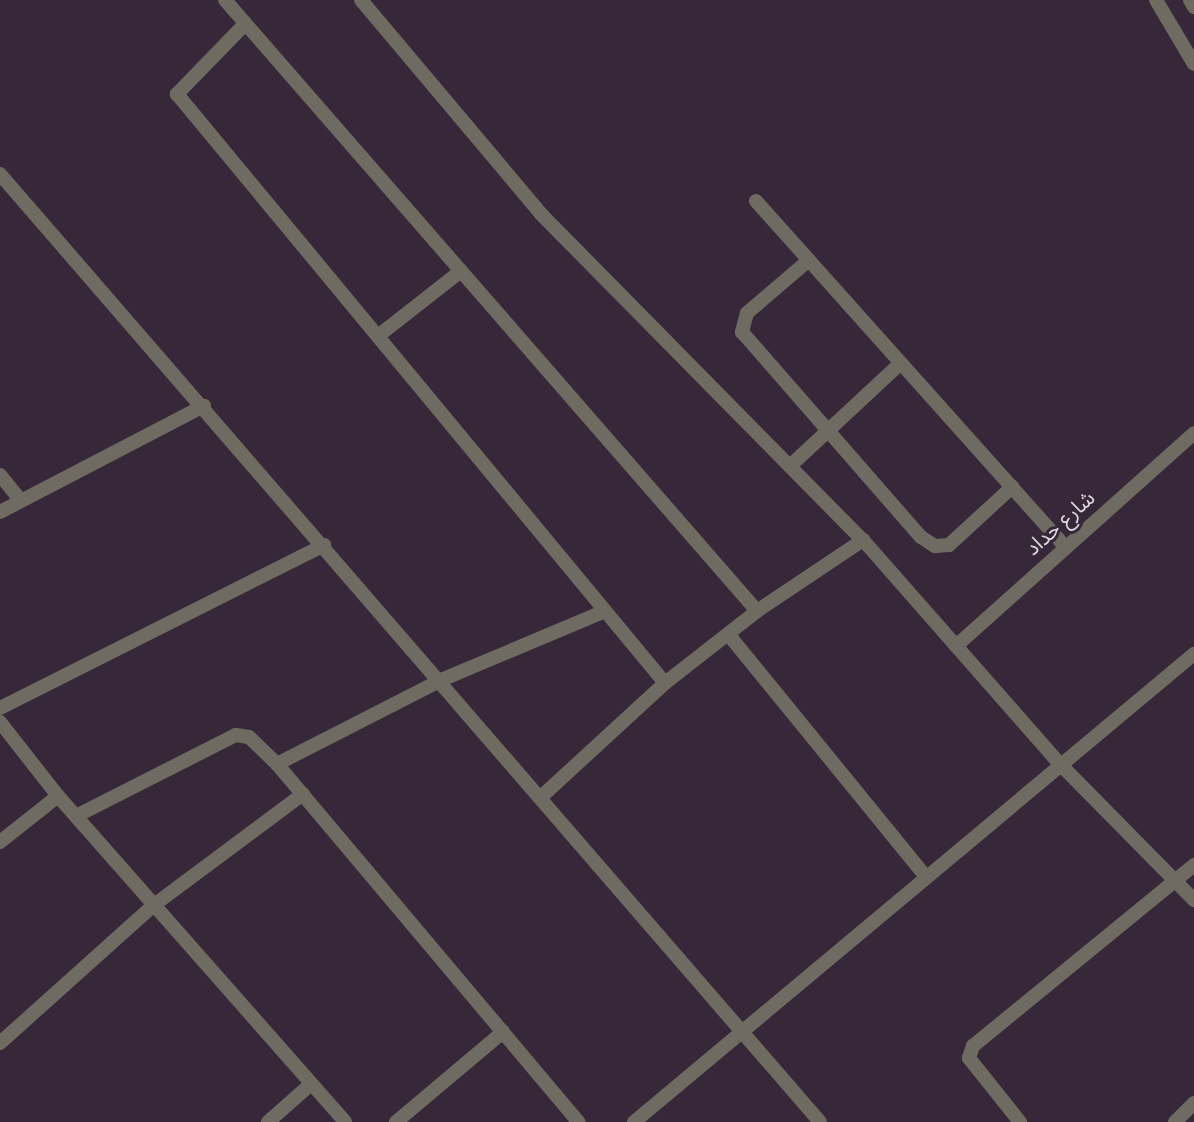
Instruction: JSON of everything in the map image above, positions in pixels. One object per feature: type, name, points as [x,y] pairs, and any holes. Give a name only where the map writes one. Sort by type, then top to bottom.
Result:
[{"type":"street","points":[[225,0],[757,611]]},
{"type":"street","points":[[361,0],[541,214],[863,540],[1061,765],[1194,900]]},
{"type":"street","points":[[1156,0],[1194,64]]},
{"type":"street","points":[[1190,0],[1194,7]]},
{"type":"street","points":[[245,24],[177,94],[665,683]]},
{"type":"street","points":[[0,174],[204,406],[820,1122]]},
{"type":"street","points":[[756,201],[1065,547]]},
{"type":"street","points":[[809,260],[747,313],[742,332],[921,537],[935,546],[949,545],[1012,487]]},
{"type":"street","points":[[378,336],[461,271]]},
{"type":"street","points":[[790,466],[826,428],[901,363]]},
{"type":"street","points":[[0,512],[204,406]]},
{"type":"street","name":"شارع حداد","points":[[956,646],[1194,433]]},
{"type":"street","points":[[0,475],[21,501]]},
{"type":"street","points":[[541,797],[665,683],[757,611],[863,540]]},
{"type":"street","points":[[0,708],[324,545]]},
{"type":"street","points":[[277,764],[441,680],[605,611]]},
{"type":"street","points":[[728,634],[926,877]]},
{"type":"street","points":[[634,1122],[1194,654]]},
{"type":"street","points":[[0,722],[58,796],[345,1122]]},
{"type":"street","points":[[76,816],[236,735],[249,737],[303,794],[578,1122]]},
{"type":"street","points":[[0,1043],[154,905],[303,794]]},
{"type":"street","points":[[0,842],[58,796]]},
{"type":"street","points":[[1020,1122],[969,1058],[973,1046],[1176,883],[1194,865]]},
{"type":"street","points":[[396,1122],[503,1032]]},
{"type":"street","points":[[268,1122],[312,1084]]},
{"type":"street","points":[[1175,1122],[1194,1103]]}]
